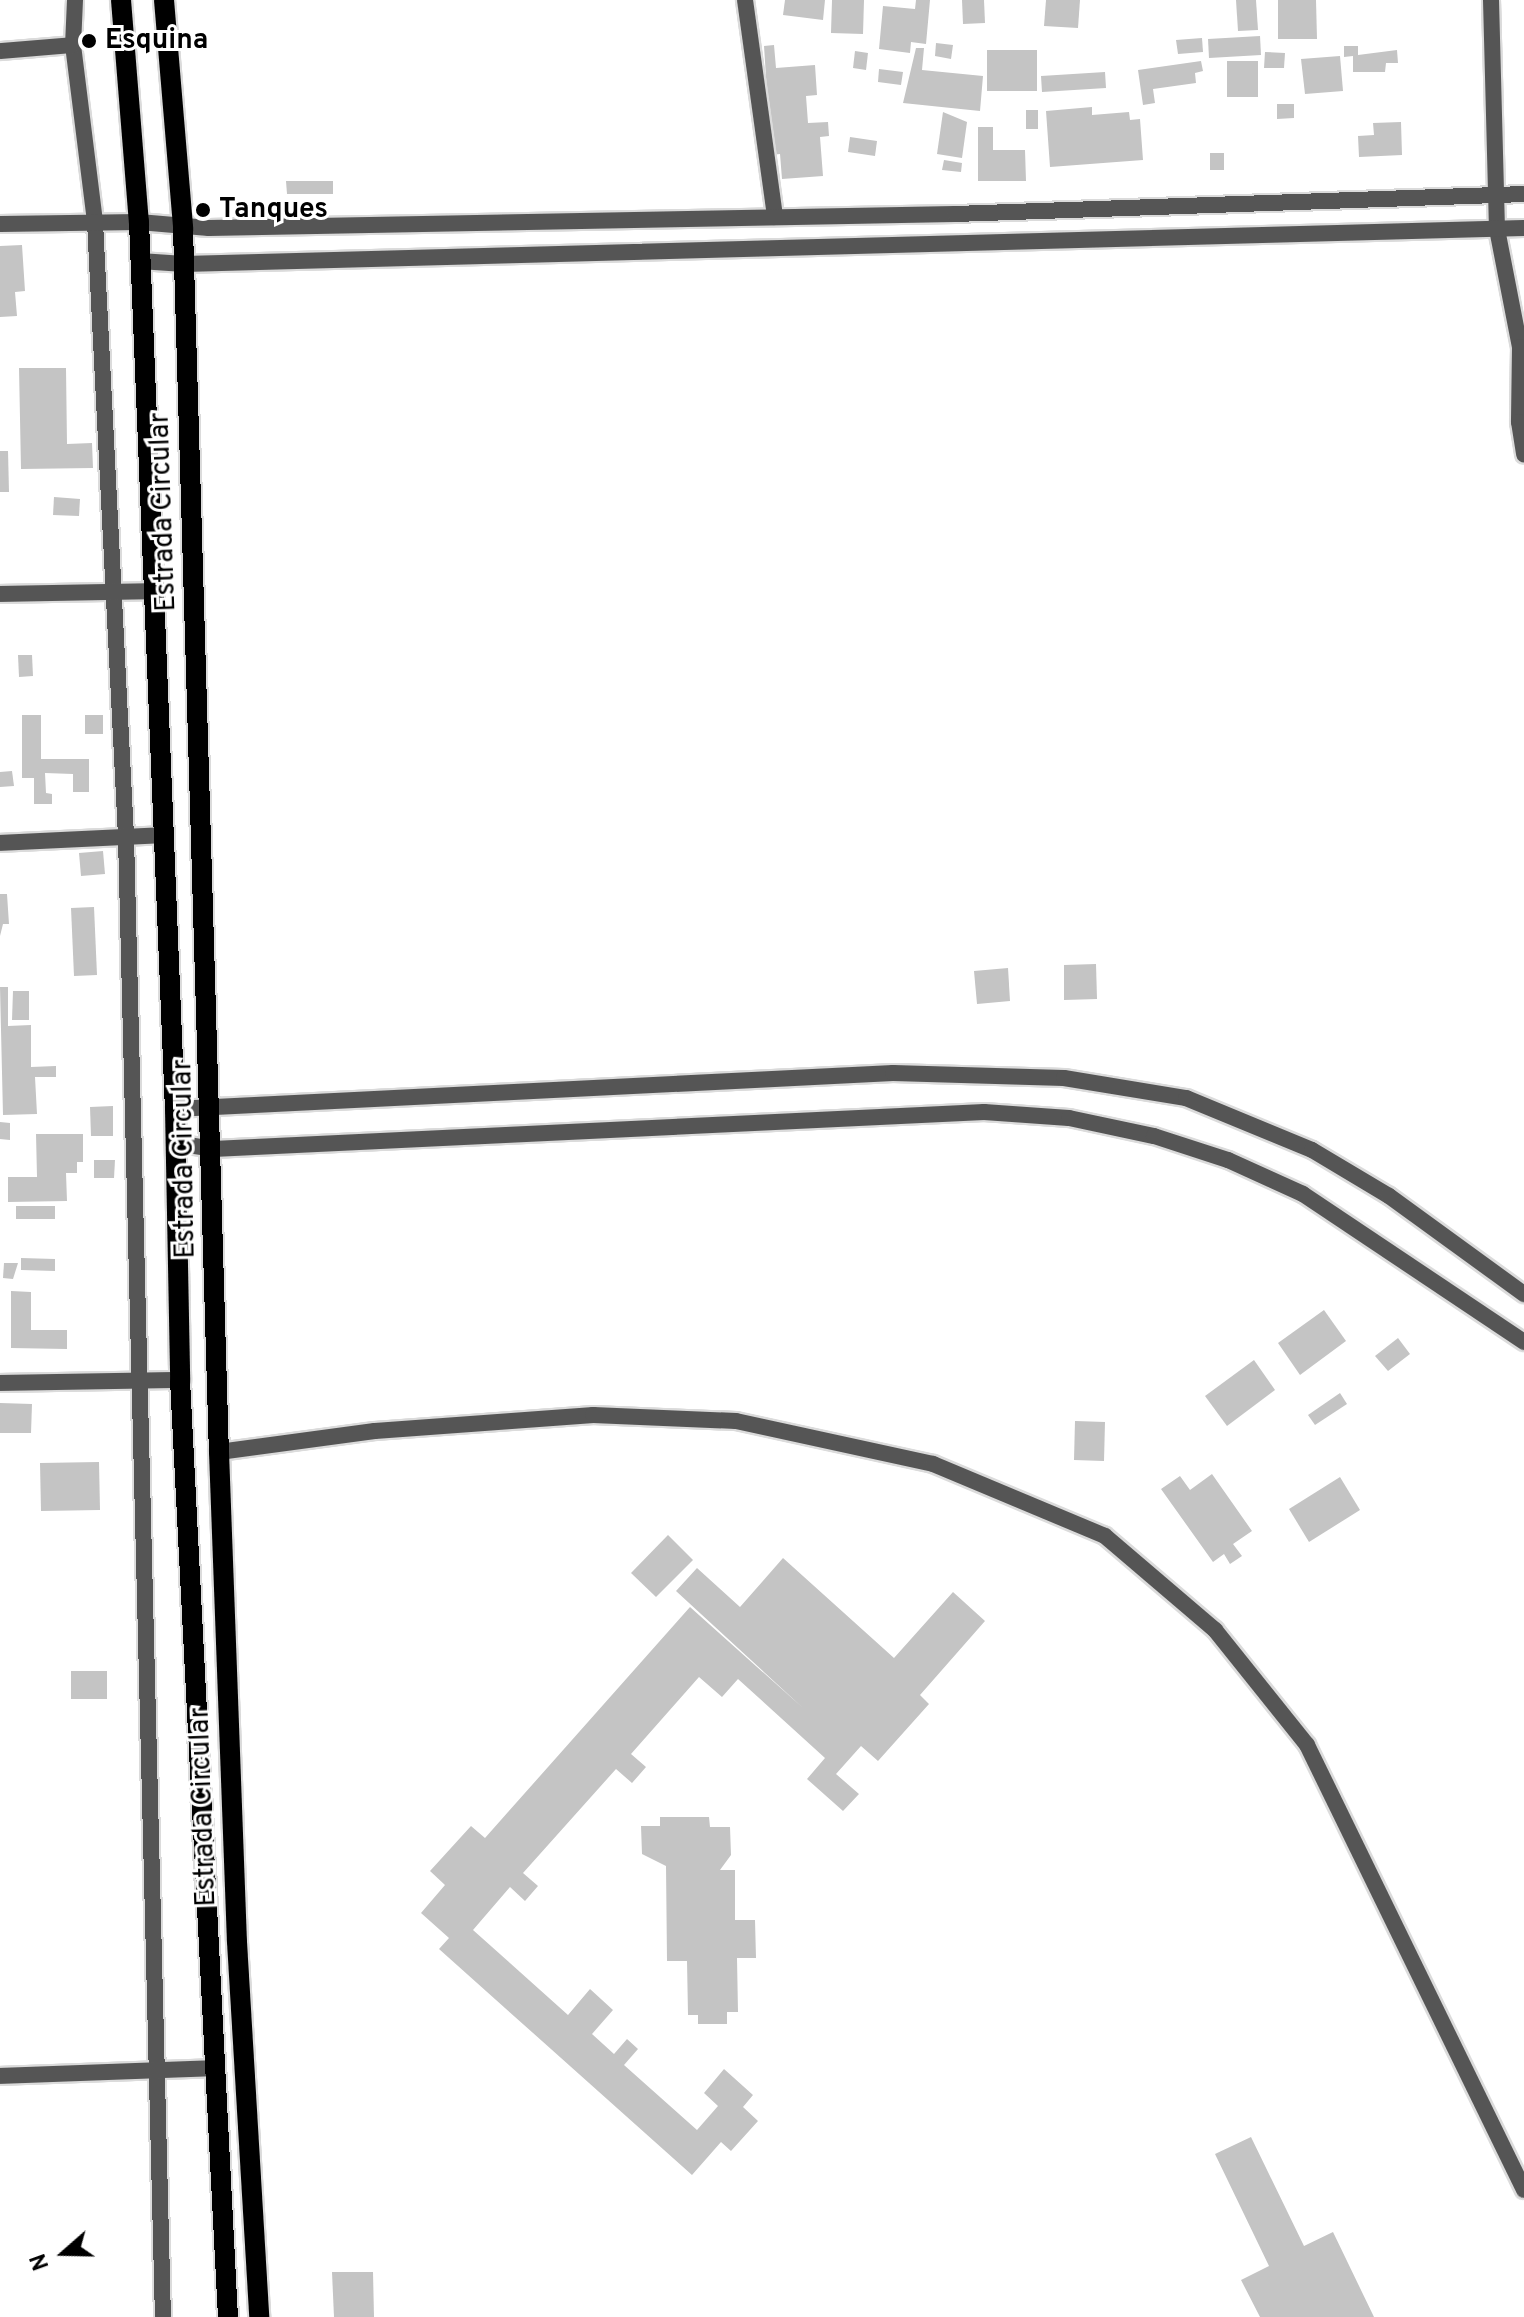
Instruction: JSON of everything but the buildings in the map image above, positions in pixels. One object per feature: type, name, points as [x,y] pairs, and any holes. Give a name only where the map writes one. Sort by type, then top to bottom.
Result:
[{"type":"main road","points":[[121,0],[139,222],[175,1109],[180,1380],[228,2317]]},
{"type":"main road","name":"Estrada Circular","points":[[164,0],[183,228],[212,1107],[219,1452],[237,1942],[259,2317]]},
{"type":"street","points":[[75,0],[73,45],[95,222],[111,589],[126,837],[163,2317]]},
{"type":"street","points":[[745,0],[775,217]]},
{"type":"street","points":[[1491,0],[1497,229],[1520,347],[1519,422],[1524,455]]},
{"type":"street","points":[[0,51],[73,45]]},
{"type":"street","points":[[0,224],[139,222],[183,228],[775,217],[1133,209],[1524,194]]},
{"type":"street","points":[[140,261],[184,264],[1524,228]]},
{"type":"street","points":[[0,594],[111,589],[153,591]]},
{"type":"street","points":[[0,843],[163,835]]},
{"type":"street","points":[[175,1109],[893,1073],[1064,1078],[1186,1098],[1312,1150],[1389,1196],[1524,1294]]},
{"type":"street","points":[[176,1143],[213,1149],[984,1112],[1069,1118],[1214,1155],[1303,1194],[1524,1342]]},
{"type":"street","points":[[0,1383],[180,1380]]},
{"type":"street","points":[[219,1452],[375,1431],[593,1415],[736,1421],[933,1464],[1105,1536],[1215,1630],[1307,1745],[1524,2190]]},
{"type":"street","points":[[0,2076],[217,2068]]},
{"type":"place","name":"Esquina","points":[[89,41]]},
{"type":"place","name":"Tanques","points":[[203,210]]}]
